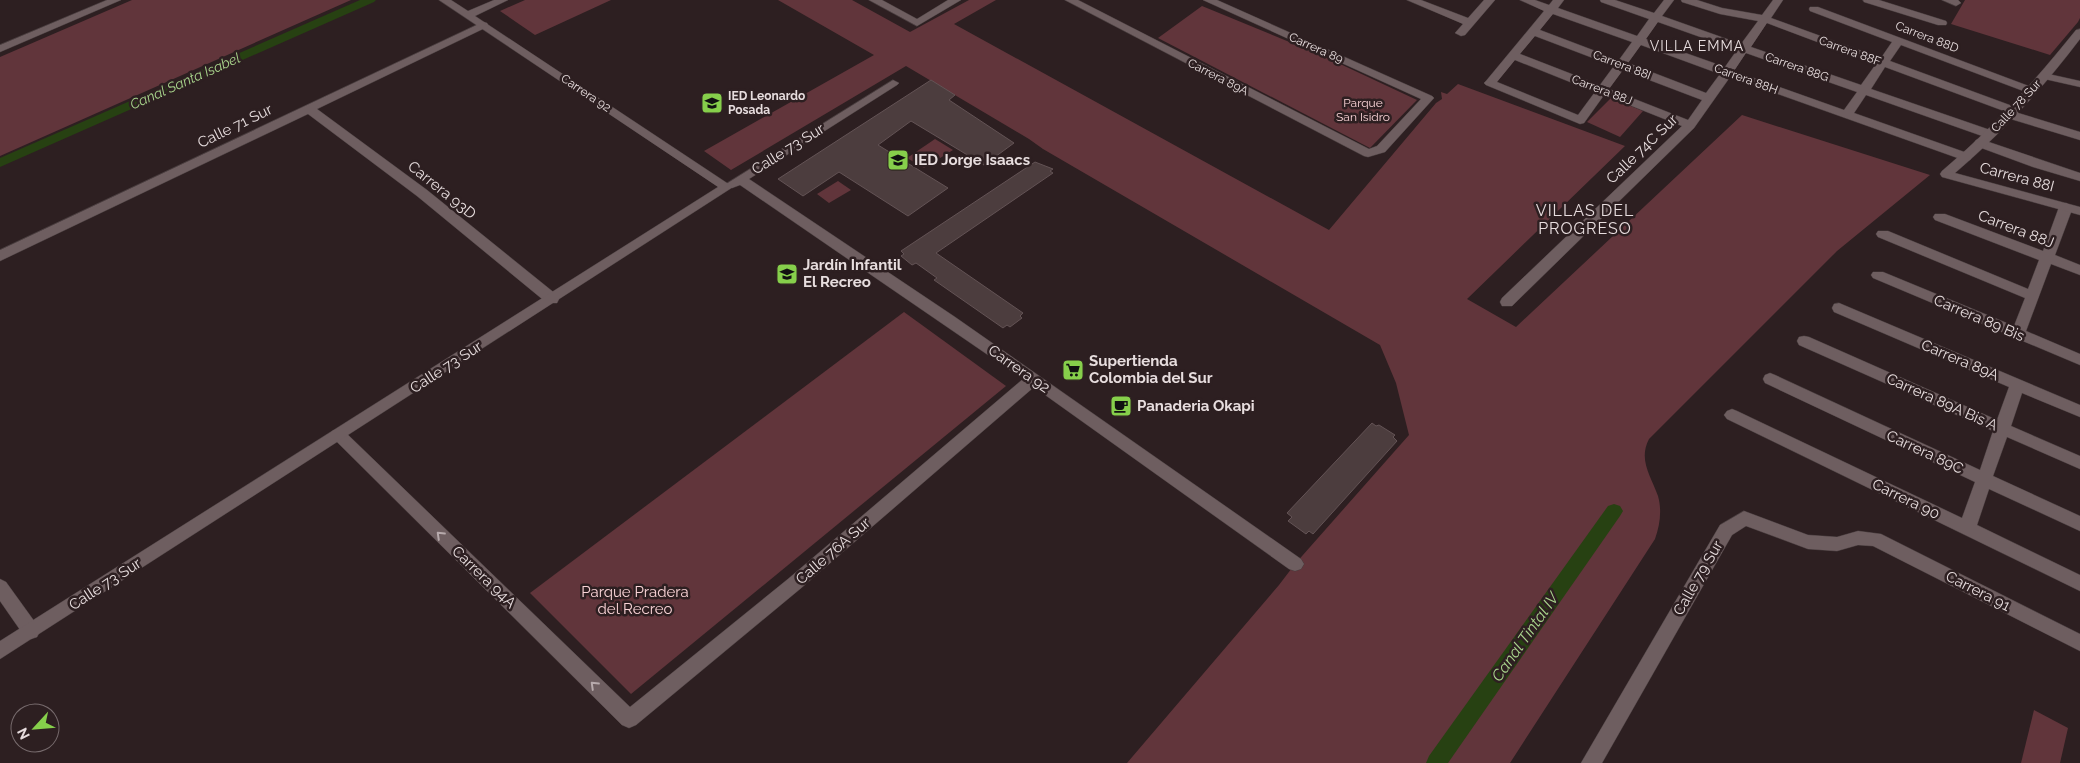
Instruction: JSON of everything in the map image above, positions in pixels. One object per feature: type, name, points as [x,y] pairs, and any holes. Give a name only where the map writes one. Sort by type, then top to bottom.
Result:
[{"type":"street","points":[[0,49],[116,0]]},
{"type":"street","name":"Carrera 92","points":[[444,0],[733,184],[866,261],[1130,445],[1294,564]]},
{"type":"street","points":[[468,15],[503,0]]},
{"type":"street","points":[[877,1],[917,23],[954,0]]},
{"type":"street","name":"Carrera 89A","points":[[1070,0],[1368,153],[1381,149],[1428,98],[1424,95]]},
{"type":"street","name":"Carrera 89","points":[[1208,0],[1424,95]]},
{"type":"street","points":[[1412,0],[1470,23]]},
{"type":"street","points":[[1461,33],[1488,0]]},
{"type":"street","name":"Carrera 88H","points":[[1525,0],[1966,157]]},
{"type":"street","points":[[1558,0],[1490,84],[1580,120],[1669,0]]},
{"type":"street","name":"Carrera 88G","points":[[1605,0],[1864,90],[1985,138],[2037,164],[2080,177]]},
{"type":"street","name":"Carrera 88F","points":[[1686,0],[1705,3],[1720,11],[1764,20],[2010,112],[2080,136]]},
{"type":"street","name":"Calle 74C Sur","points":[[1507,302],[1690,125],[1778,0]]},
{"type":"street","points":[[1868,0],[1942,23]]},
{"type":"street","name":"Carrera 88D","points":[[1814,9],[2030,90]]},
{"type":"street","name":"Calle 71 Sur","points":[[0,256],[483,25]]},
{"type":"street","name":"Carrera 88I","points":[[1533,31],[1710,99]]},
{"type":"street","name":"Calle 78 Sur","points":[[1946,174],[1985,138],[2044,76],[2080,32]]},
{"type":"street","points":[[1847,114],[1898,40]]},
{"type":"street","name":"Carrera 88J","points":[[1513,55],[1690,125]]},
{"type":"street","points":[[2044,76],[2080,84]]},
{"type":"street","name":"Calle 73 Sur","points":[[0,651],[893,83]]},
{"type":"street","name":"Carrera 93D","points":[[309,109],[422,193],[552,299]]},
{"type":"street","name":"Carrera 88I","points":[[1946,174],[2080,211]]},
{"type":"street","points":[[2018,334],[2066,207]]},
{"type":"street","name":"Carrera 88J","points":[[1940,217],[2080,270]]},
{"type":"street","points":[[1883,234],[2032,296]]},
{"type":"street","name":"Carrera 89 Bis","points":[[1878,275],[2080,360]]},
{"type":"street","name":"Carrera 89A","points":[[1839,308],[2080,411]]},
{"type":"street","name":"Carrera 89A Bis A","points":[[1804,341],[2080,463]]},
{"type":"street","name":"Calle 76A Sur","points":[[629,719],[794,584],[1033,379]]},
{"type":"street","name":"Carrera 89C","points":[[1770,379],[2080,524]]},
{"type":"street","points":[[1967,529],[2017,384]]},
{"type":"street","name":"Carrera 90","points":[[1732,415],[2080,583]]},
{"type":"street","name":"Carrera 94A","points":[[338,436],[629,719]]},
{"type":"street","name":"Calle 79 Sur","points":[[1591,763],[1726,530],[1744,518],[1808,542],[1837,544],[1858,538],[1875,539]]},
{"type":"street","name":"Carrera 91","points":[[1875,539],[2080,643]]},
{"type":"street","points":[[0,587],[31,631]]},
{"type":"green space","points":[[132,0],[351,0],[0,156],[0,57]]},
{"type":"green space","points":[[525,0],[611,0],[535,35],[500,11]]},
{"type":"green space","points":[[778,0],[852,0],[910,32],[969,0],[996,0],[954,24],[1329,230],[1436,103],[1442,99],[1441,92],[1447,94],[1458,84],[1625,146],[1467,299],[1516,327],[1742,115],[1930,175],[1837,251],[1649,439],[1646,447],[1645,461],[1658,496],[1660,507],[1655,539],[1510,763],[1127,763],[1295,564],[1409,435],[1396,383],[1380,345],[1043,149],[906,66],[731,170],[704,151],[874,55]]},
{"type":"green space","points":[[1965,0],[2080,0],[2080,18],[2050,55],[1951,24]]},
{"type":"green space","name":"Parque San Isidro","points":[[1202,6],[1321,55],[1417,100],[1370,148],[1158,38]]},
{"type":"green space","points":[[1611,98],[1643,111],[1620,137],[1587,122]]},
{"type":"green space","points":[[935,139],[953,150],[924,168],[907,158]]},
{"type":"green space","points":[[838,181],[851,190],[829,203],[817,194]]},
{"type":"green space","name":"Parque Pradera del Recreo","points":[[904,312],[1006,386],[631,694],[530,593]]},
{"type":"green space","points":[[2034,710],[2068,728],[2060,763],[2021,763]]},
{"type":"building","name":"IED Jorge Isaacs","points":[[931,80],[955,95],[949,100],[1014,143],[984,165],[911,121],[878,145],[948,188],[908,216],[839,172],[803,196],[778,179]]},
{"type":"building","points":[[1035,162],[1053,169],[1050,171],[1053,173],[936,253],[1023,313],[1020,316],[1022,318],[1010,327],[1007,325],[1003,328],[934,280],[937,278],[916,263],[912,265],[901,256],[904,254],[901,251]]},
{"type":"building","points":[[1372,423],[1395,435],[1393,437],[1397,441],[1313,534],[1309,531],[1306,534],[1288,521],[1292,517],[1287,513]]},
{"type":"waterway","name":"Canal Santa Isabel","points":[[0,163],[370,0]]},
{"type":"waterway","name":"Canal Tintal IV","points":[[1436,763],[1614,511]]},
{"type":"place","name":"IED Leonardo Posada","points":[[712,103]]},
{"type":"place","name":"IED Jorge Isaacs","points":[[898,160]]},
{"type":"place","name":"Jardín Infantil El Recreo","points":[[787,274]]},
{"type":"place","name":"Supertienda Colombia del Sur","points":[[1073,370]]},
{"type":"place","name":"Panaderia Okapi","points":[[1121,406]]},
{"type":"district","name":"VILLA EMMA","points":[[1697,46]]},
{"type":"district","name":"VILLAS DEL PROGRESO","points":[[1585,219]]}]
